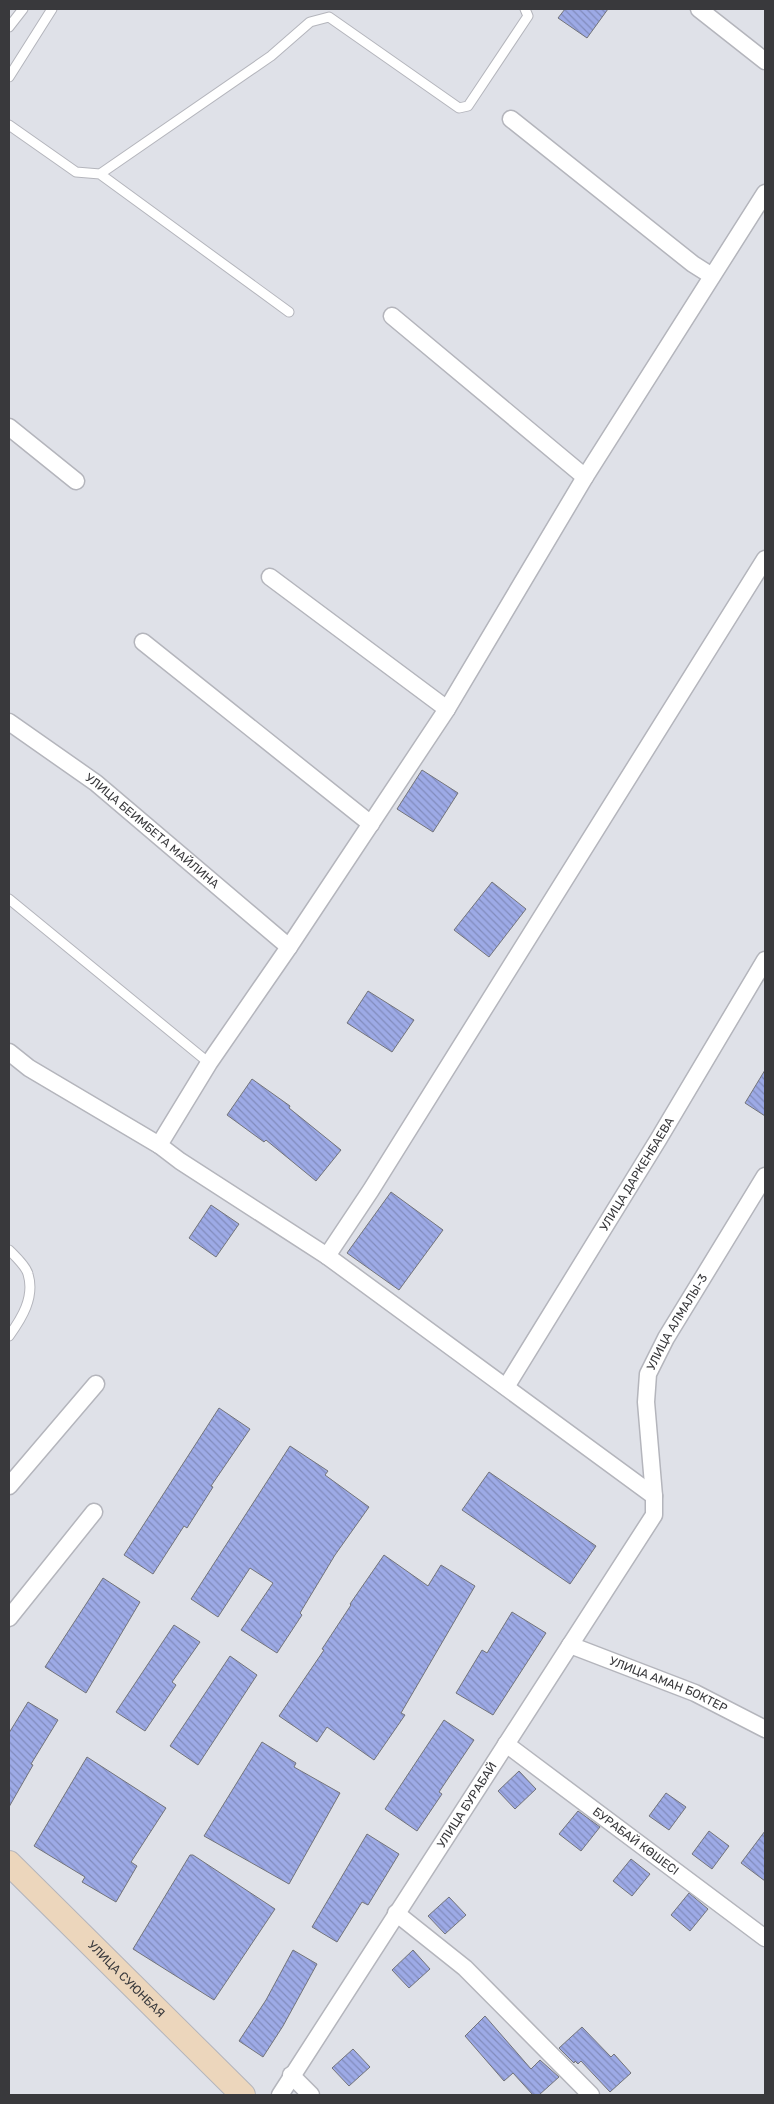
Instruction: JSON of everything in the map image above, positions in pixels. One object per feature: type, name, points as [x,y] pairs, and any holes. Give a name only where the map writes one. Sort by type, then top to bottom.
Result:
[{"type":"street","points":[[699,9],[765,62]]},
{"type":"street","points":[[511,119],[693,264],[712,276]]},
{"type":"street","points":[[159,1145],[208,1063],[289,947],[448,709],[585,477],[765,193]]},
{"type":"street","points":[[392,316],[585,477]]},
{"type":"street","points":[[9,427],[76,481]]},
{"type":"street","points":[[327,1256],[382,1173],[765,559]]},
{"type":"street","points":[[270,577],[448,709]]},
{"type":"street","points":[[143,642],[371,824]]},
{"type":"street","name":"УЛИЦА БЕИМБЕТА МАЙЛИНА","points":[[9,722],[96,782],[289,947]]},
{"type":"street","name":"УЛИЦА ДАРКЕНБАЕВА","points":[[506,1387],[658,1140],[765,960]]},
{"type":"street","points":[[9,1052],[29,1068],[159,1145],[327,1256],[654,1496]]},
{"type":"street","name":"УЛИЦА АЛМАЛЫ-3","points":[[654,1515],[646,1402],[648,1374],[666,1338],[765,1176]]},
{"type":"street","points":[[9,1486],[96,1384]]},
{"type":"street","points":[[9,1618],[94,1512]]},
{"type":"street","name":"УЛИЦА БУРАБАЙ","points":[[280,2095],[291,2075],[654,1515]]},
{"type":"street","name":"УЛИЦА АМАН БОКТЕР","points":[[570,1645],[695,1694],[765,1729]]},
{"type":"street","name":"БУРАБАЙ КӨШЕСІ","points":[[506,1744],[765,1938]]},
{"type":"street","name":"УЛИЦА СУЮНБАЯ","points":[[9,1864],[243,2095]]},
{"type":"street","points":[[396,1913],[465,1968],[591,2095]]},
{"type":"street","points":[[291,2075],[311,2095]]},
{"type":"lane","points":[[9,27],[23,9]]},
{"type":"lane","points":[[9,77],[52,9]]},
{"type":"lane","points":[[100,174],[271,56],[310,22],[329,17],[459,108],[468,106],[528,16],[525,9]]},
{"type":"lane","points":[[9,125],[76,172],[100,174],[289,312]]},
{"type":"lane","points":[[9,899],[208,1063]]},
{"type":"lane","points":[[9,1250],[28,1273],[30,1296],[18,1324],[9,1336]]},
{"type":"building","points":[[565,9],[608,9],[587,38],[558,18]]},
{"type":"building","points":[[422,770],[458,793],[433,832],[397,809]]},
{"type":"building","points":[[492,882],[526,909],[489,957],[454,930]]},
{"type":"building","points":[[368,991],[414,1020],[392,1052],[347,1023]]},
{"type":"building","points":[[765,1070],[765,1116],[745,1103]]},
{"type":"building","points":[[252,1079],[290,1106],[289,1108],[341,1150],[316,1181],[266,1140],[264,1142],[227,1115]]},
{"type":"building","points":[[391,1192],[443,1230],[399,1290],[347,1253]]},
{"type":"building","points":[[211,1205],[239,1224],[216,1257],[189,1238]]},
{"type":"building","points":[[219,1408],[250,1429],[211,1486],[213,1487],[187,1528],[184,1526],[153,1574],[124,1555]]},
{"type":"building","points":[[290,1446],[328,1471],[325,1475],[369,1507],[335,1555],[300,1613],[302,1615],[277,1653],[241,1630],[273,1583],[250,1568],[218,1617],[191,1599]]},
{"type":"building","points":[[489,1472],[596,1546],[570,1584],[462,1510]]},
{"type":"building","points":[[384,1555],[428,1586],[441,1565],[475,1586],[401,1713],[405,1715],[374,1760],[327,1727],[317,1742],[279,1716],[324,1650],[322,1649],[350,1604]]},
{"type":"building","points":[[103,1578],[140,1602],[86,1693],[45,1667]]},
{"type":"building","points":[[512,1612],[546,1633],[493,1715],[456,1693],[482,1650],[487,1653]]},
{"type":"building","points":[[174,1625],[200,1642],[172,1682],[176,1685],[145,1731],[116,1712]]},
{"type":"building","points":[[230,1656],[257,1675],[198,1765],[170,1746]]},
{"type":"building","points":[[28,1702],[58,1720],[31,1764],[33,1765],[9,1807],[9,1733]]},
{"type":"building","points":[[444,1720],[474,1740],[439,1792],[442,1794],[417,1831],[385,1809]]},
{"type":"building","points":[[262,1742],[296,1763],[294,1767],[340,1793],[289,1884],[204,1836]]},
{"type":"building","points":[[87,1757],[166,1808],[131,1862],[137,1866],[116,1902],[82,1882],[85,1877],[34,1846]]},
{"type":"building","points":[[519,1771],[536,1789],[515,1809],[498,1791]]},
{"type":"building","points":[[666,1793],[686,1807],[669,1830],[649,1816]]},
{"type":"building","points":[[578,1811],[600,1827],[581,1851],[559,1834]]},
{"type":"building","points":[[709,1831],[729,1846],[712,1869],[692,1854]]},
{"type":"building","points":[[765,1831],[765,1881],[741,1863]]},
{"type":"building","points":[[367,1834],[399,1854],[368,1905],[362,1902],[337,1942],[312,1927]]},
{"type":"building","points":[[190,1855],[193,1855],[275,1909],[214,2000],[133,1949]]},
{"type":"building","points":[[631,1859],[650,1874],[632,1896],[613,1881]]},
{"type":"building","points":[[689,1893],[708,1909],[690,1931],[671,1915]]},
{"type":"building","points":[[449,1897],[466,1915],[445,1934],[428,1916]]},
{"type":"building","points":[[293,1950],[317,1964],[283,2026],[263,2057],[239,2041],[266,2000]]},
{"type":"building","points":[[413,1950],[430,1969],[409,1988],[392,1970]]},
{"type":"building","points":[[485,2016],[531,2069],[540,2060],[559,2077],[539,2095],[533,2095],[513,2073],[504,2081],[465,2036]]},
{"type":"building","points":[[582,2027],[611,2057],[614,2054],[631,2073],[610,2092],[581,2061],[578,2064],[575,2061],[574,2063],[559,2048]]},
{"type":"building","points":[[353,2049],[370,2067],[349,2086],[332,2068]]}]
